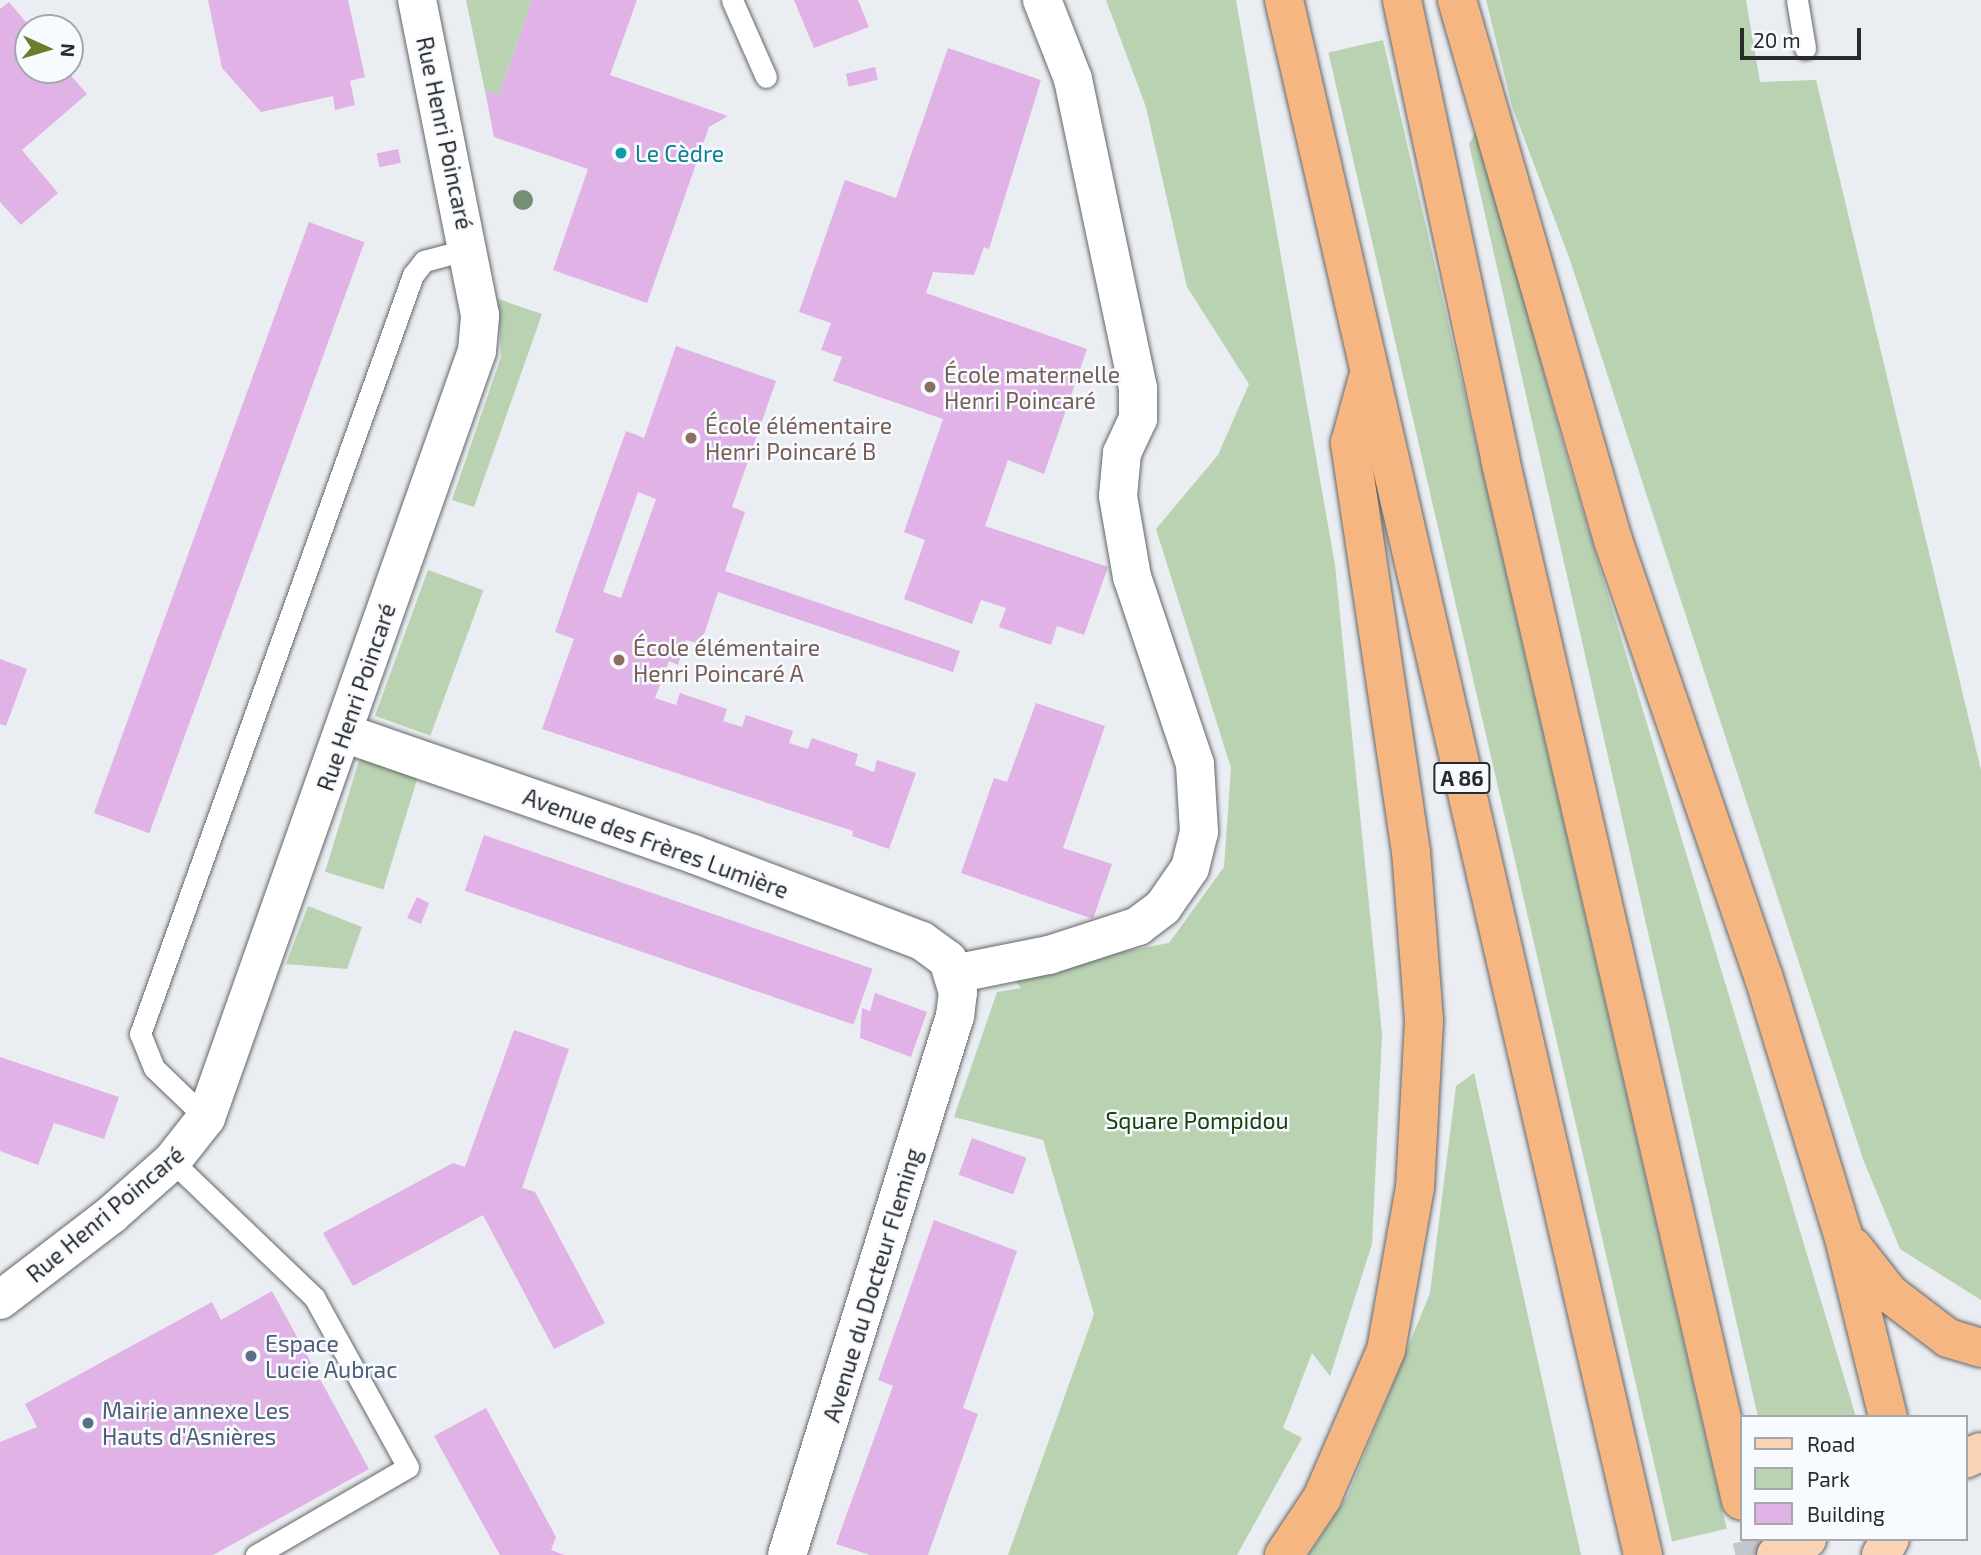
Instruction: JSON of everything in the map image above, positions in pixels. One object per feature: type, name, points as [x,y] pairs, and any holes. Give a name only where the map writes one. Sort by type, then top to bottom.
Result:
[{"type":"highway","name":"A 86","points":[[1284,0],[1368,374],[1643,1555]]},
{"type":"highway","points":[[1402,0],[1500,459],[1740,1496]]},
{"type":"highway","points":[[1457,0],[1613,540],[1764,978],[1843,1234],[1888,1415]]},
{"type":"highway","points":[[1284,1555],[1322,1498],[1386,1350],[1415,1188],[1424,1020],[1411,852],[1350,443],[1368,374]]},
{"type":"highway","points":[[1843,1234],[1890,1294],[1948,1338],[1981,1348]]},
{"type":"main road","points":[[1776,1555],[1803,1541]]},
{"type":"street","name":"Rue Henri Poincaré","points":[[0,1300],[172,1161],[206,1118],[477,351],[480,315],[417,0]]},
{"type":"street","points":[[954,974],[1049,955],[1138,926],[1163,907],[1190,868],[1199,832],[1195,764],[1132,578],[1118,496],[1122,453],[1138,419],[1138,388],[1073,79],[1042,0]]},
{"type":"street","name":"Avenue des Frères Lumière","points":[[344,733],[922,941],[948,960],[954,974]]},
{"type":"street","name":"Avenue du Docteur Fleming","points":[[787,1555],[915,1159],[918,1127],[955,1016],[954,974]]},
{"type":"lane","points":[[732,0],[766,77]]},
{"type":"lane","points":[[1797,0],[1805,48]]},
{"type":"lane","points":[[206,1118],[154,1068],[140,1034],[413,275],[424,261],[468,249]]},
{"type":"lane","points":[[172,1161],[314,1297],[408,1467],[256,1555]]},
{"type":"green space","points":[[466,0],[532,0],[499,95],[485,91]]},
{"type":"green space","name":"Square Pompidou","points":[[1106,0],[1236,0],[1335,565],[1382,1034],[1372,1244],[1330,1376],[1312,1353],[1283,1428],[1302,1438],[1237,1555],[1008,1555],[1094,1314],[1043,1140],[954,1117],[997,992],[1021,988],[1009,973],[1169,943],[1224,867],[1231,768],[1156,529],[1218,455],[1249,384],[1187,287],[1146,107]]},
{"type":"green space","points":[[1486,0],[1746,0],[1760,82],[1816,80],[1981,770],[1981,1300],[1900,1249],[1863,1159],[1570,260],[1512,106]]},
{"type":"green space","points":[[1383,40],[1727,1529],[1672,1541],[1328,53]]},
{"type":"green space","points":[[1477,129],[1569,465],[1855,1415],[1758,1415],[1469,144]]},
{"type":"green space","points":[[498,299],[542,314],[474,507],[452,500],[501,357]]},
{"type":"green space","points":[[428,570],[483,590],[430,736],[375,716]]},
{"type":"green space","points":[[361,754],[419,772],[383,889],[325,872]]},
{"type":"green space","points":[[308,906],[362,927],[347,969],[286,964]]},
{"type":"green space","points":[[1474,1073],[1581,1555],[1309,1555],[1348,1495],[1430,1293],[1456,1086]]},
{"type":"building","points":[[208,0],[348,0],[365,77],[350,81],[355,105],[335,110],[333,96],[261,112],[222,68]]},
{"type":"building","name":"Le Cèdre","points":[[532,0],[637,0],[610,75],[728,116],[709,127],[647,303],[553,270],[588,169],[494,137],[485,91],[499,95]]},
{"type":"building","points":[[794,0],[858,0],[869,27],[814,48]]},
{"type":"building","points":[[9,2],[19,14],[14,14],[14,84],[78,84],[87,94],[22,150],[58,193],[21,225],[0,202],[0,9]]},
{"type":"building","points":[[948,48],[1041,80],[989,249],[984,247],[974,275],[933,272],[926,293],[1087,349],[1044,474],[1008,460],[985,526],[1108,567],[1084,635],[1057,626],[1051,645],[999,627],[1006,608],[981,600],[972,624],[904,599],[925,540],[904,532],[943,419],[833,381],[842,357],[821,350],[831,323],[799,312],[845,180],[896,198]]},
{"type":"building","points":[[875,67],[878,80],[849,86],[846,74]]},
{"type":"building","points":[[398,149],[401,163],[379,167],[376,154]]},
{"type":"building","points":[[309,222],[364,242],[149,833],[94,813]]},
{"type":"building","points":[[676,346],[776,381],[732,507],[745,512],[725,571],[960,651],[953,672],[718,592],[701,644],[686,640],[678,665],[669,661],[655,698],[676,705],[680,693],[727,709],[723,721],[742,727],[746,715],[793,731],[789,743],[808,749],[812,738],[858,754],[855,765],[874,772],[877,760],[916,773],[889,849],[852,836],[853,831],[542,729],[574,639],[555,632],[572,582],[626,431],[644,438]],"holes":[[[638,492],[656,499],[621,598],[603,592]]]},
{"type":"building","points":[[0,659],[27,669],[6,726],[0,724]]},
{"type":"building","points":[[1036,703],[1105,726],[1063,848],[1112,864],[1093,919],[961,873],[994,778],[1007,782]]},
{"type":"building","points":[[484,835],[873,969],[853,1025],[465,891]]},
{"type":"building","points":[[417,897],[429,903],[421,924],[407,918]]},
{"type":"building","points":[[875,993],[927,1012],[911,1057],[860,1038],[862,1008],[870,1011]]},
{"type":"building","points":[[514,1030],[569,1049],[522,1188],[535,1192],[605,1323],[554,1349],[483,1215],[353,1286],[323,1233],[453,1163],[465,1167]]},
{"type":"building","points":[[0,1057],[119,1097],[104,1139],[54,1123],[38,1165],[0,1151]]},
{"type":"building","points":[[972,1138],[1027,1158],[1013,1194],[959,1175]]},
{"type":"building","points":[[934,1220],[1017,1251],[963,1408],[978,1414],[928,1555],[870,1555],[836,1544],[893,1386],[878,1380]]},
{"type":"building","points":[[272,1291],[369,1469],[213,1555],[0,1555],[0,1442],[37,1427],[25,1404],[212,1302],[221,1320]]},
{"type":"building","points":[[486,1408],[556,1537],[551,1550],[564,1555],[500,1555],[434,1436]]},
{"type":"tunnel","points":[[1752,1541],[1755,1555]]},
{"type":"place","name":"Le Cèdre","points":[[621,153]]},
{"type":"place","name":"École maternelle Henri Poincaré","points":[[930,387]]},
{"type":"place","name":"École élémentaire Henri Poincaré B","points":[[691,438]]},
{"type":"place","name":"École élémentaire Henri Poincaré A","points":[[619,660]]},
{"type":"place","name":"Espace Lucie Aubrac","points":[[251,1356]]},
{"type":"place","name":"Mairie annexe Les Hauts d'Asnières","points":[[88,1423]]}]
